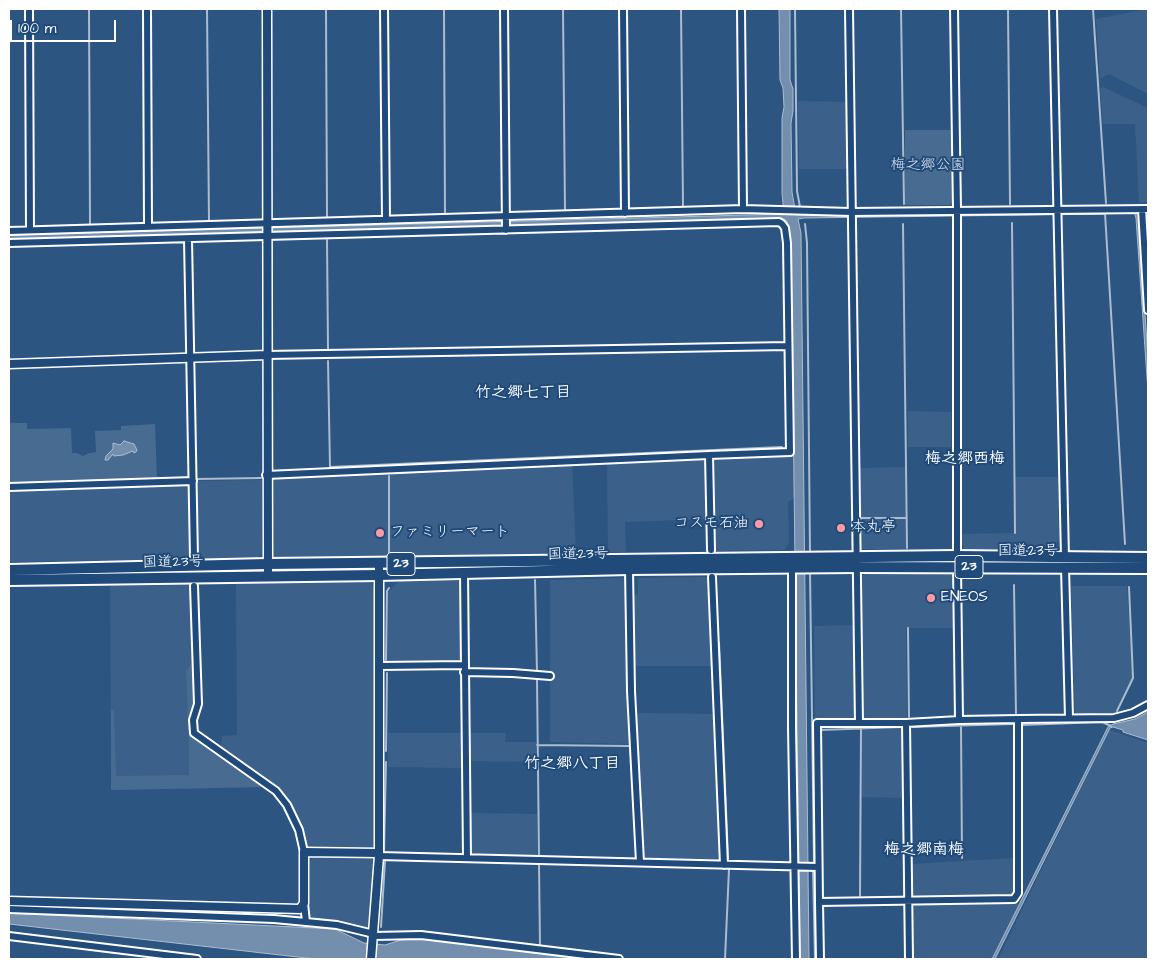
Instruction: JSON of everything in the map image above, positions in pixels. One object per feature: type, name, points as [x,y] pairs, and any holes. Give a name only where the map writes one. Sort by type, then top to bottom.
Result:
[{"type":"highway","points":[[1065,563],[1090,553],[1148,552]]},
{"type":"highway","name":"国道23号","points":[[857,563],[957,556],[1065,563]]},
{"type":"highway","name":"国道23号","points":[[9,580],[379,575],[814,563],[857,563],[957,568],[1065,563],[1126,563],[1148,558]]},
{"type":"highway","points":[[1065,563],[1148,575]]},
{"type":"highway","name":"国道23号","points":[[1126,563],[1148,568]]},
{"type":"highway","name":"国道23号","points":[[9,570],[268,564],[792,565]]},
{"type":"street","points":[[29,9],[30,230]]},
{"type":"street","points":[[147,9],[148,226]]},
{"type":"street","points":[[266,9],[268,224],[266,476],[268,576]]},
{"type":"street","points":[[384,9],[386,220]]},
{"type":"street","points":[[504,9],[506,230]]},
{"type":"street","points":[[623,9],[625,213]]},
{"type":"street","points":[[742,9],[743,209]]},
{"type":"street","points":[[849,9],[859,723]]},
{"type":"street","points":[[954,9],[957,214],[957,556]]},
{"type":"street","points":[[1053,9],[1068,718]]},
{"type":"street","points":[[9,231],[743,209],[797,210],[851,215],[1056,213],[1145,209],[1148,310]]},
{"type":"street","points":[[266,476],[709,454],[790,452],[787,243],[785,228],[779,221],[780,210]]},
{"type":"street","points":[[9,243],[779,221]]},
{"type":"street","points":[[188,239],[194,558]]},
{"type":"street","points":[[9,364],[267,355],[788,346]]},
{"type":"street","points":[[709,454],[711,550]]},
{"type":"street","points":[[9,487],[193,481]]},
{"type":"street","points":[[371,959],[379,855],[379,564]]},
{"type":"street","points":[[792,565],[796,959]]},
{"type":"street","points":[[957,568],[959,720]]},
{"type":"street","points":[[629,569],[631,691],[640,862]]},
{"type":"street","points":[[464,572],[467,858]]},
{"type":"street","points":[[712,577],[724,864]]},
{"type":"street","points":[[194,586],[198,704],[193,720],[194,733],[276,791],[287,805],[299,830],[304,852],[306,922]]},
{"type":"street","points":[[380,666],[464,669],[550,676]]},
{"type":"street","points":[[820,959],[819,902],[814,867],[817,723],[1114,718],[1133,713],[1147,706]]},
{"type":"street","points":[[819,902],[1014,899],[1018,893],[1018,719]]},
{"type":"street","points":[[906,723],[909,959]]},
{"type":"street","points":[[304,852],[814,867]]},
{"type":"street","points":[[9,901],[294,909],[300,909],[304,904]]},
{"type":"street","points":[[9,910],[306,922],[336,925],[373,937],[421,935],[619,959]]},
{"type":"street","points":[[9,936],[197,959]]},
{"type":"shaded area","points":[[779,9],[790,9],[790,80],[793,89],[791,123],[792,192],[796,215],[1105,214],[798,219],[801,233],[809,959],[800,959],[791,245],[787,221],[784,219],[9,239],[9,235],[784,214],[782,193],[782,118],[784,107],[783,88],[780,80]]},
{"type":"shaded area","points":[[1148,9],[1148,94],[1109,74],[1100,79],[1096,19]]},
{"type":"shaded area","points":[[1103,87],[1148,108],[1148,202],[1139,203],[1135,124],[1103,124],[1100,89]]},
{"type":"shaded area","points":[[798,101],[847,102],[847,169],[799,169]]},
{"type":"shaded area","points":[[1134,212],[1138,212],[1148,358],[1148,392],[1136,218]]},
{"type":"shaded area","points":[[908,411],[951,412],[951,447],[908,447]]},
{"type":"shaded area","points":[[124,441],[134,444],[136,452],[134,453],[133,451],[114,456],[113,454],[108,460],[105,460],[106,456],[113,449],[113,443],[120,445]]},
{"type":"shaded area","points":[[793,455],[795,498],[788,502],[789,542],[785,550],[714,551],[712,459]]},
{"type":"shaded area","points":[[705,457],[708,519],[625,522],[626,552],[608,552],[607,461]]},
{"type":"shaded area","points":[[572,463],[576,553],[276,558],[272,554],[271,479]]},
{"type":"shaded area","points":[[905,467],[906,549],[862,549],[860,547],[858,468]]},
{"type":"shaded area","points":[[1015,477],[1058,477],[1059,541],[1052,547],[965,550],[961,543],[961,534],[1015,533]]},
{"type":"shaded area","points":[[262,480],[262,553],[257,558],[197,559],[196,481]]},
{"type":"shaded area","points":[[190,484],[192,559],[9,562],[9,491]]},
{"type":"shaded area","points":[[865,574],[952,574],[954,628],[906,628],[907,718],[866,719],[864,717],[861,577]]},
{"type":"shaded area","points":[[710,577],[712,666],[635,666],[634,595],[638,594],[638,578]]},
{"type":"shaded area","points":[[626,578],[631,744],[550,742],[550,580]]},
{"type":"shaded area","points":[[365,580],[371,583],[375,591],[375,845],[371,849],[311,849],[306,845],[304,833],[293,808],[276,786],[221,746],[222,736],[237,735],[236,584]]},
{"type":"shaded area","points":[[399,581],[460,581],[460,663],[387,663],[388,592]]},
{"type":"shaded area","points":[[192,585],[194,705],[188,720],[189,734],[267,787],[111,790],[110,586]]},
{"type":"shaded area","points":[[1071,586],[1127,586],[1133,678],[1115,713],[1075,714]]},
{"type":"shaded area","points":[[854,625],[854,716],[851,719],[815,720],[814,626]]},
{"type":"shaded area","points":[[1148,712],[1148,740],[1123,732],[1123,730],[1110,728],[995,959],[992,959],[1108,727],[1135,719]]},
{"type":"shaded area","points":[[636,713],[715,714],[721,862],[646,859],[643,856]]},
{"type":"shaded area","points":[[903,728],[904,798],[861,797],[862,730]]},
{"type":"shaded area","points":[[1109,730],[1148,743],[1148,959],[998,959]]},
{"type":"shaded area","points":[[388,733],[463,733],[463,768],[388,767]]},
{"type":"shaded area","points":[[468,733],[506,733],[505,742],[536,742],[536,762],[468,761]]},
{"type":"shaded area","points":[[468,813],[537,814],[537,858],[470,856]]},
{"type":"shaded area","points":[[313,858],[373,858],[376,860],[371,925],[365,928],[316,920],[310,916],[310,861]]},
{"type":"shaded area","points":[[1014,858],[1013,894],[913,895],[912,864]]},
{"type":"shaded area","points":[[916,903],[1019,904],[991,959],[912,959],[913,905]]},
{"type":"shaded area","points":[[9,913],[335,929],[364,943],[385,945],[410,937],[584,959],[315,959],[9,924]]},
{"type":"green space","name":"梅之郷公園","points":[[905,130],[952,130],[952,203],[950,205],[905,205]]},
{"type":"green space","points":[[9,423],[27,423],[27,429],[71,428],[72,453],[83,456],[96,452],[95,431],[121,430],[121,426],[155,424],[157,479],[9,484]]},
{"type":"green space","points":[[193,663],[194,705],[188,720],[186,670]]},
{"type":"green space","points":[[111,710],[114,710],[116,776],[189,775],[189,734],[267,787],[111,790]]},
{"type":"waterway","points":[[89,9],[90,225]]},
{"type":"waterway","points":[[207,9],[209,222]]},
{"type":"waterway","points":[[326,9],[327,217]]},
{"type":"waterway","points":[[444,9],[445,215]]},
{"type":"waterway","points":[[563,9],[565,211]]},
{"type":"waterway","points":[[681,9],[683,207]]},
{"type":"waterway","points":[[795,9],[797,191],[800,207]]},
{"type":"waterway","points":[[901,9],[904,204]]},
{"type":"waterway","points":[[1008,9],[1010,204]]},
{"type":"waterway","points":[[1093,9],[1106,203]]},
{"type":"waterway","points":[[1105,213],[1125,544]]},
{"type":"waterway","points":[[1012,223],[1015,533]]},
{"type":"waterway","points":[[805,224],[807,243],[810,554]]},
{"type":"waterway","points":[[903,224],[907,548]]},
{"type":"waterway","points":[[327,240],[328,349]]},
{"type":"waterway","points":[[328,361],[330,467],[782,447]]},
{"type":"waterway","points":[[389,476],[389,556]]},
{"type":"waterway","points":[[196,479],[261,478]]},
{"type":"waterway","points":[[859,518],[907,518]]},
{"type":"waterway","points":[[810,572],[814,862]]},
{"type":"waterway","points":[[535,580],[537,672]]},
{"type":"waterway","points":[[1014,585],[1016,715]]},
{"type":"waterway","points":[[1117,711],[1133,678],[1129,587]]},
{"type":"waterway","points":[[386,660],[387,591],[389,588]]},
{"type":"waterway","points":[[908,628],[909,717]]},
{"type":"waterway","points":[[719,643],[728,858]]},
{"type":"waterway","points":[[386,751],[387,673]]},
{"type":"waterway","points":[[537,680],[539,857]]},
{"type":"waterway","points":[[1022,725],[1102,722],[1111,726]]},
{"type":"waterway","points":[[913,727],[1012,724]]},
{"type":"waterway","points":[[961,726],[962,858]]},
{"type":"waterway","points":[[820,730],[902,727]]},
{"type":"waterway","points":[[860,896],[861,728]]},
{"type":"waterway","points":[[537,745],[629,746]]},
{"type":"waterway","points":[[384,852],[386,762]]},
{"type":"waterway","points":[[381,927],[385,861]]},
{"type":"waterway","points":[[539,864],[540,946]]},
{"type":"waterway","points":[[725,959],[729,869]]},
{"type":"waterway","points":[[813,870],[815,959]]},
{"type":"place","name":"コスモ石油","points":[[759,524]]},
{"type":"place","name":"本丸亭","points":[[841,528]]},
{"type":"place","name":"ファミリーマート","points":[[380,533]]},
{"type":"place","name":"ENEOS","points":[[931,598]]},
{"type":"district","name":"竹之郷七丁目","points":[[523,394]]},
{"type":"district","name":"梅之郷西梅","points":[[965,460]]},
{"type":"district","name":"竹之郷八丁目","points":[[572,765]]},
{"type":"district","name":"梅之郷南梅","points":[[924,851]]}]
